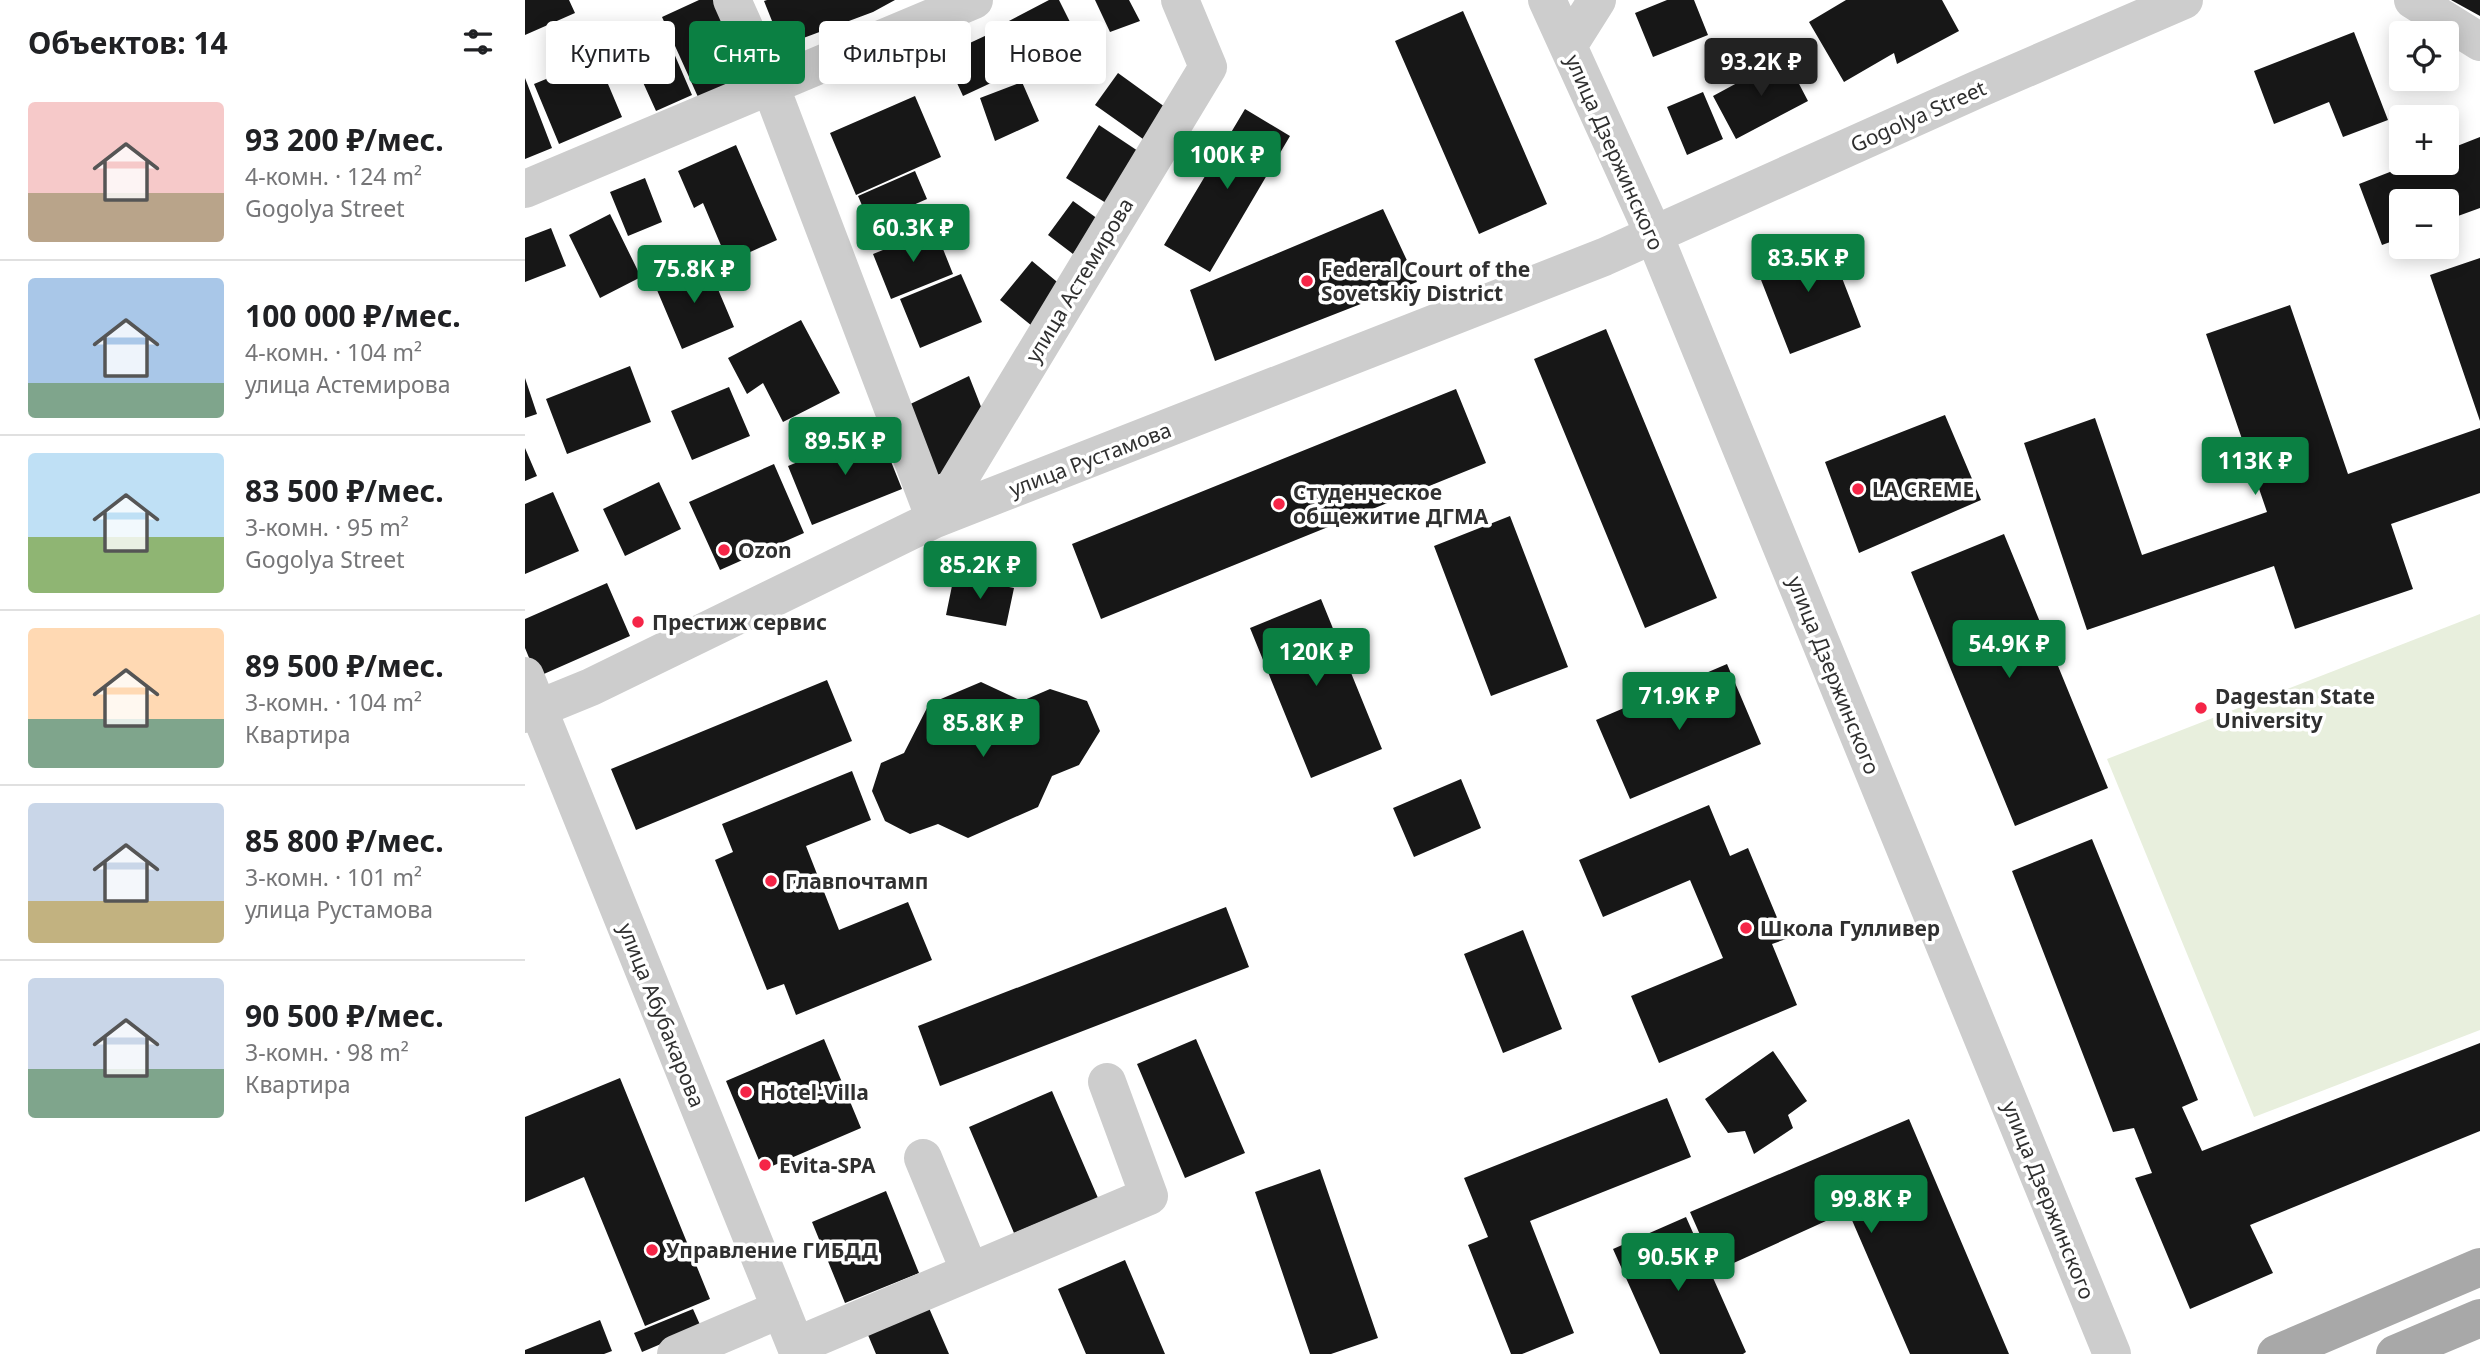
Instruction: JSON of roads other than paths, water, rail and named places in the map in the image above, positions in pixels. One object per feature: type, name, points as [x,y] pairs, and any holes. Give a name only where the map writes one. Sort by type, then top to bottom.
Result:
[{"type":"main road","points":[[2276,1354],[2480,1267]]},
{"type":"main road","points":[[2395,1354],[2480,1318]]},
{"type":"street","points":[[732,0],[770,85],[936,519]]},
{"type":"street","points":[[525,188],[974,0]]},
{"type":"street","name":"улица Астемирова","points":[[936,519],[1208,67],[1180,0]]},
{"type":"street","name":"улица Дзержинского","points":[[1547,0],[1654,235],[2112,1354]]},
{"type":"street","points":[[1567,46],[1597,0]]},
{"type":"street","name":"Gogolya Street","points":[[1654,235],[2183,0]]},
{"type":"street","points":[[2413,0],[2480,42]]},
{"type":"street","name":"улица Рустамова","points":[[529,699],[591,687],[936,519],[1654,235]]},
{"type":"street","name":"улица Абубакарова","points":[[529,699],[798,1350]]},
{"type":"street","points":[[798,1350],[970,1272],[1150,1196],[1107,1082]]},
{"type":"street","points":[[923,1158],[970,1272]]},
{"type":"street","points":[[676,1354],[781,1309]]},
{"type":"place","name":"Federal Court of the Sovetskiy District","points":[[1307,281]]},
{"type":"place","name":"LA CREME","points":[[1858,489]]},
{"type":"place","name":"Студенческое общежитие ДГМА","points":[[1279,504]]},
{"type":"place","name":"Ozon","points":[[724,550]]},
{"type":"place","name":"Престиж сервис","points":[[638,622]]},
{"type":"place","name":"Dagestan State University","points":[[2201,708]]},
{"type":"place","name":"Главпочтамп","points":[[771,881]]},
{"type":"place","name":"Школа Гулливер","points":[[1746,928]]},
{"type":"place","name":"Hotel-Villa","points":[[746,1092]]},
{"type":"place","name":"Evita-SPA","points":[[765,1165]]},
{"type":"place","name":"Управление ГИБДД","points":[[652,1250]]}]
